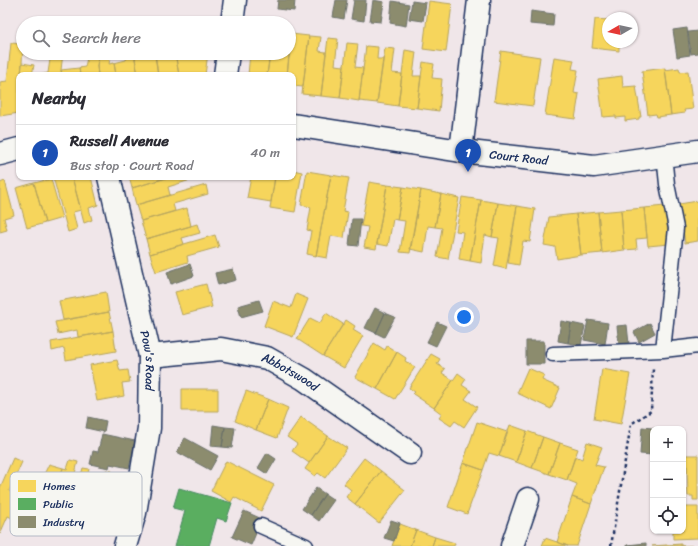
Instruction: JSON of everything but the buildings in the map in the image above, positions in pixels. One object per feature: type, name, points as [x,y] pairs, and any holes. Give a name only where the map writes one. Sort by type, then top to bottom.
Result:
[{"type":"street","points":[[233,16],[235,0]]},
{"type":"street","points":[[461,151],[479,0]]},
{"type":"street","points":[[225,72],[227,60]]},
{"type":"street","name":"Court Road","points":[[296,125],[461,151],[594,166],[698,151]]},
{"type":"street","points":[[0,154],[16,150]]},
{"type":"street","name":"Pow's Road","points":[[110,180],[150,356],[149,428],[142,472]]},
{"type":"street","name":"Abbotswood","points":[[150,356],[221,349],[267,358],[304,379],[410,453]]},
{"type":"street","points":[[512,546],[528,499]]},
{"type":"street","name":"Pow's Road","points":[[125,546],[128,536]]},
{"type":"lane","points":[[659,350],[676,228],[667,184],[664,156]]},
{"type":"lane","points":[[553,354],[659,350],[698,346]]},
{"type":"lane","points":[[261,526],[306,546]]},
{"type":"path","points":[[611,546],[631,424],[651,411],[659,350]]},
{"type":"place","name":"Russell Avenue","points":[[468,172]]}]
